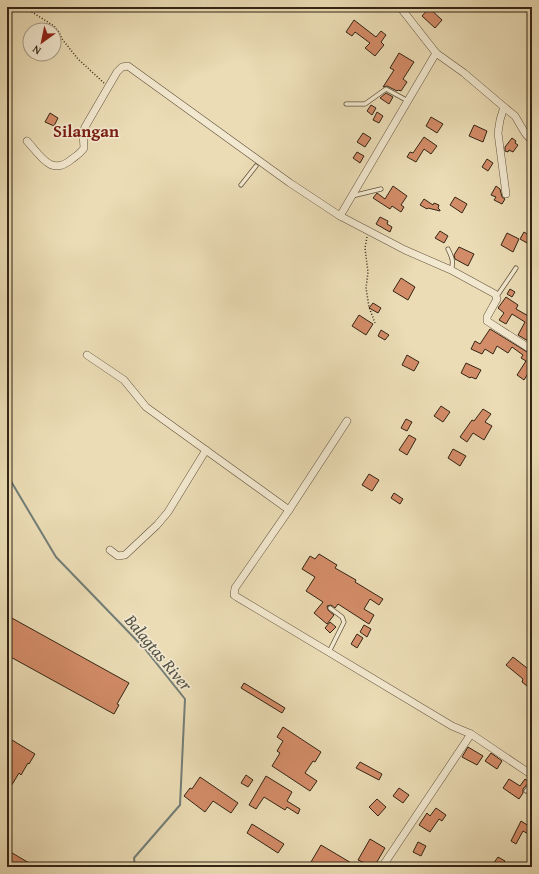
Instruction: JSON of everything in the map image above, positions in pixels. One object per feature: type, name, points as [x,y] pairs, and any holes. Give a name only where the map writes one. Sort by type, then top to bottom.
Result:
[{"type":"street","points":[[400,7],[436,53],[464,73],[515,116],[525,133],[532,141]]},
{"type":"street","points":[[340,216],[436,53]]},
{"type":"street","points":[[27,141],[50,166],[56,167],[65,165],[84,148],[83,133],[85,127],[117,72],[122,67],[128,66],[258,164],[340,216],[369,232],[451,270],[492,292],[497,296],[496,301],[487,317],[487,322],[532,350]]},
{"type":"street","points":[[504,107],[498,134],[506,194]]},
{"type":"street","points":[[87,355],[124,380],[146,407],[289,510]]},
{"type":"street","points":[[347,421],[289,510],[235,588],[234,595],[452,726],[470,734],[532,775]]},
{"type":"street","points":[[110,550],[118,556],[125,555],[162,519],[168,512],[206,450]]},
{"type":"street","points":[[382,867],[470,734]]},
{"type":"lane","points":[[346,104],[365,104],[386,89],[408,101]]},
{"type":"lane","points":[[241,185],[258,164]]},
{"type":"lane","points":[[352,196],[381,189]]},
{"type":"lane","points":[[448,249],[453,259],[451,270]]},
{"type":"lane","points":[[497,296],[516,268]]},
{"type":"lane","points":[[329,652],[344,622],[342,617],[330,608]]},
{"type":"lane","points":[[526,790],[532,783]]},
{"type":"path","points":[[24,7],[54,26],[78,59],[108,87]]},
{"type":"path","points":[[369,232],[365,248],[368,272],[366,288],[369,307],[375,323]]},
{"type":"building","points":[[429,8],[442,20],[435,28],[422,16]]},
{"type":"building","points":[[354,20],[376,37],[381,31],[386,35],[381,42],[384,45],[375,56],[365,48],[370,43],[355,32],[352,36],[346,32]]},
{"type":"building","points":[[399,53],[414,62],[403,79],[407,82],[401,91],[397,91],[387,86],[383,87],[394,70],[390,68]]},
{"type":"building","points":[[386,93],[393,97],[389,104],[380,98]]},
{"type":"building","points":[[371,105],[376,108],[372,115],[367,111]]},
{"type":"building","points":[[377,112],[383,116],[379,123],[373,120]]},
{"type":"building","points":[[50,113],[58,118],[54,126],[45,122]]},
{"type":"building","points":[[431,117],[443,124],[437,133],[426,126]]},
{"type":"building","points":[[474,125],[487,131],[483,142],[469,136]]},
{"type":"building","points":[[363,133],[371,138],[365,147],[357,142]]},
{"type":"building","points":[[424,137],[437,146],[431,154],[424,149],[416,162],[407,157],[410,152],[413,153]]},
{"type":"building","points":[[512,138],[518,145],[513,152],[509,150],[508,152],[505,151],[505,147]]},
{"type":"building","points":[[357,152],[364,156],[360,163],[353,158]]},
{"type":"building","points":[[487,159],[493,163],[488,171],[482,167]]},
{"type":"building","points":[[393,186],[407,196],[401,205],[404,207],[401,212],[392,206],[390,209],[373,198],[377,193],[385,199]]},
{"type":"building","points":[[496,186],[500,189],[502,197],[505,199],[502,204],[494,200],[496,197],[491,195]]},
{"type":"building","points":[[455,197],[467,204],[462,213],[450,205]]},
{"type":"building","points":[[424,199],[433,205],[434,203],[439,205],[438,208],[440,211],[427,209],[420,205]]},
{"type":"building","points":[[380,217],[388,221],[387,224],[392,227],[390,232],[376,224]]},
{"type":"building","points":[[440,231],[448,236],[444,243],[435,238]]},
{"type":"building","points":[[524,232],[530,236],[527,243],[520,239]]},
{"type":"building","points":[[507,233],[519,239],[513,252],[501,245]]},
{"type":"building","points":[[459,247],[474,254],[468,266],[455,259],[454,255]]},
{"type":"building","points":[[401,278],[415,287],[408,300],[393,291]]},
{"type":"building","points":[[510,289],[515,292],[512,297],[507,294]]},
{"type":"building","points":[[506,297],[518,305],[516,309],[532,318],[532,333],[528,341],[518,335],[525,322],[512,314],[506,324],[499,320],[504,313],[498,308]]},
{"type":"building","points":[[373,303],[381,308],[378,313],[369,308]]},
{"type":"building","points":[[359,315],[373,324],[366,335],[352,326]]},
{"type":"building","points":[[490,329],[532,355],[532,364],[524,380],[517,375],[526,361],[521,358],[523,355],[512,347],[508,353],[497,346],[493,354],[485,349],[482,354],[471,349],[475,341],[480,344]]},
{"type":"building","points":[[381,330],[389,335],[385,340],[378,336]]},
{"type":"building","points":[[407,355],[419,362],[414,371],[402,365]]},
{"type":"building","points":[[466,363],[481,370],[476,379],[470,378],[461,373]]},
{"type":"building","points":[[441,406],[450,412],[443,422],[434,416]]},
{"type":"building","points":[[483,409],[491,414],[485,422],[492,426],[484,440],[473,433],[467,442],[460,437],[472,420],[474,421]]},
{"type":"building","points":[[406,419],[412,422],[407,431],[401,428]]},
{"type":"building","points":[[409,435],[416,439],[407,455],[399,450]]},
{"type":"building","points":[[453,449],[466,456],[460,466],[448,458]]},
{"type":"building","points":[[369,474],[379,480],[372,491],[362,485]]},
{"type":"building","points":[[394,493],[403,499],[400,504],[391,498]]},
{"type":"building","points":[[319,554],[337,565],[335,568],[356,580],[355,582],[383,599],[379,605],[370,599],[364,609],[374,615],[369,624],[338,604],[335,608],[331,605],[327,606],[328,610],[334,615],[327,624],[314,613],[323,602],[306,591],[315,577],[302,569],[310,556],[315,559]]},
{"type":"building","points":[[10,617],[129,683],[117,704],[119,705],[114,714],[7,655],[7,622]]},
{"type":"building","points":[[330,622],[336,627],[330,633],[325,628]]},
{"type":"building","points":[[364,625],[371,629],[367,637],[360,632]]},
{"type":"building","points":[[357,634],[363,638],[357,648],[351,644]]},
{"type":"building","points":[[513,657],[532,672],[532,679],[527,686],[522,682],[523,679],[506,665]]},
{"type":"building","points":[[244,683],[285,708],[282,713],[241,688]]},
{"type":"building","points":[[283,727],[321,752],[315,762],[313,761],[305,773],[317,781],[310,791],[272,766],[280,753],[277,751],[283,741],[277,737]]},
{"type":"building","points":[[7,737],[35,754],[21,775],[19,773],[7,793]]},
{"type":"building","points":[[468,747],[483,756],[477,765],[462,757]]},
{"type":"building","points":[[491,753],[502,761],[497,769],[485,761]]},
{"type":"building","points":[[360,762],[382,774],[379,780],[356,768]]},
{"type":"building","points":[[246,775],[253,780],[248,787],[241,783]]},
{"type":"building","points":[[266,776],[292,792],[287,801],[300,809],[298,814],[287,807],[285,810],[264,797],[256,809],[249,805]]},
{"type":"building","points":[[200,777],[238,803],[231,813],[213,801],[205,812],[184,796],[190,788],[192,789]]},
{"type":"building","points":[[509,779],[520,786],[525,779],[529,782],[523,789],[523,793],[519,799],[503,788]]},
{"type":"building","points":[[399,788],[409,795],[403,803],[393,796]]},
{"type":"building","points":[[377,799],[386,807],[378,816],[369,807]]},
{"type":"building","points":[[436,808],[446,815],[442,821],[439,819],[430,832],[419,825],[427,813],[430,816]]},
{"type":"building","points":[[521,821],[532,828],[532,836],[523,831],[516,844],[511,841]]},
{"type":"building","points":[[252,824],[284,844],[278,853],[247,833]]},
{"type":"building","points":[[370,839],[385,848],[374,867],[358,860]]},
{"type":"building","points":[[418,842],[426,846],[421,856],[413,852]]},
{"type":"building","points":[[321,845],[358,867],[308,867]]},
{"type":"building","points":[[7,850],[36,867],[13,867],[7,864]]},
{"type":"building","points":[[498,857],[505,861],[501,867],[491,867]]},
{"type":"waterway","name":"Balagtas River","points":[[7,473],[56,557],[145,649],[185,699],[180,805],[134,858],[135,867]]},
{"type":"district","name":"Silangan","points":[[86,130]]}]
